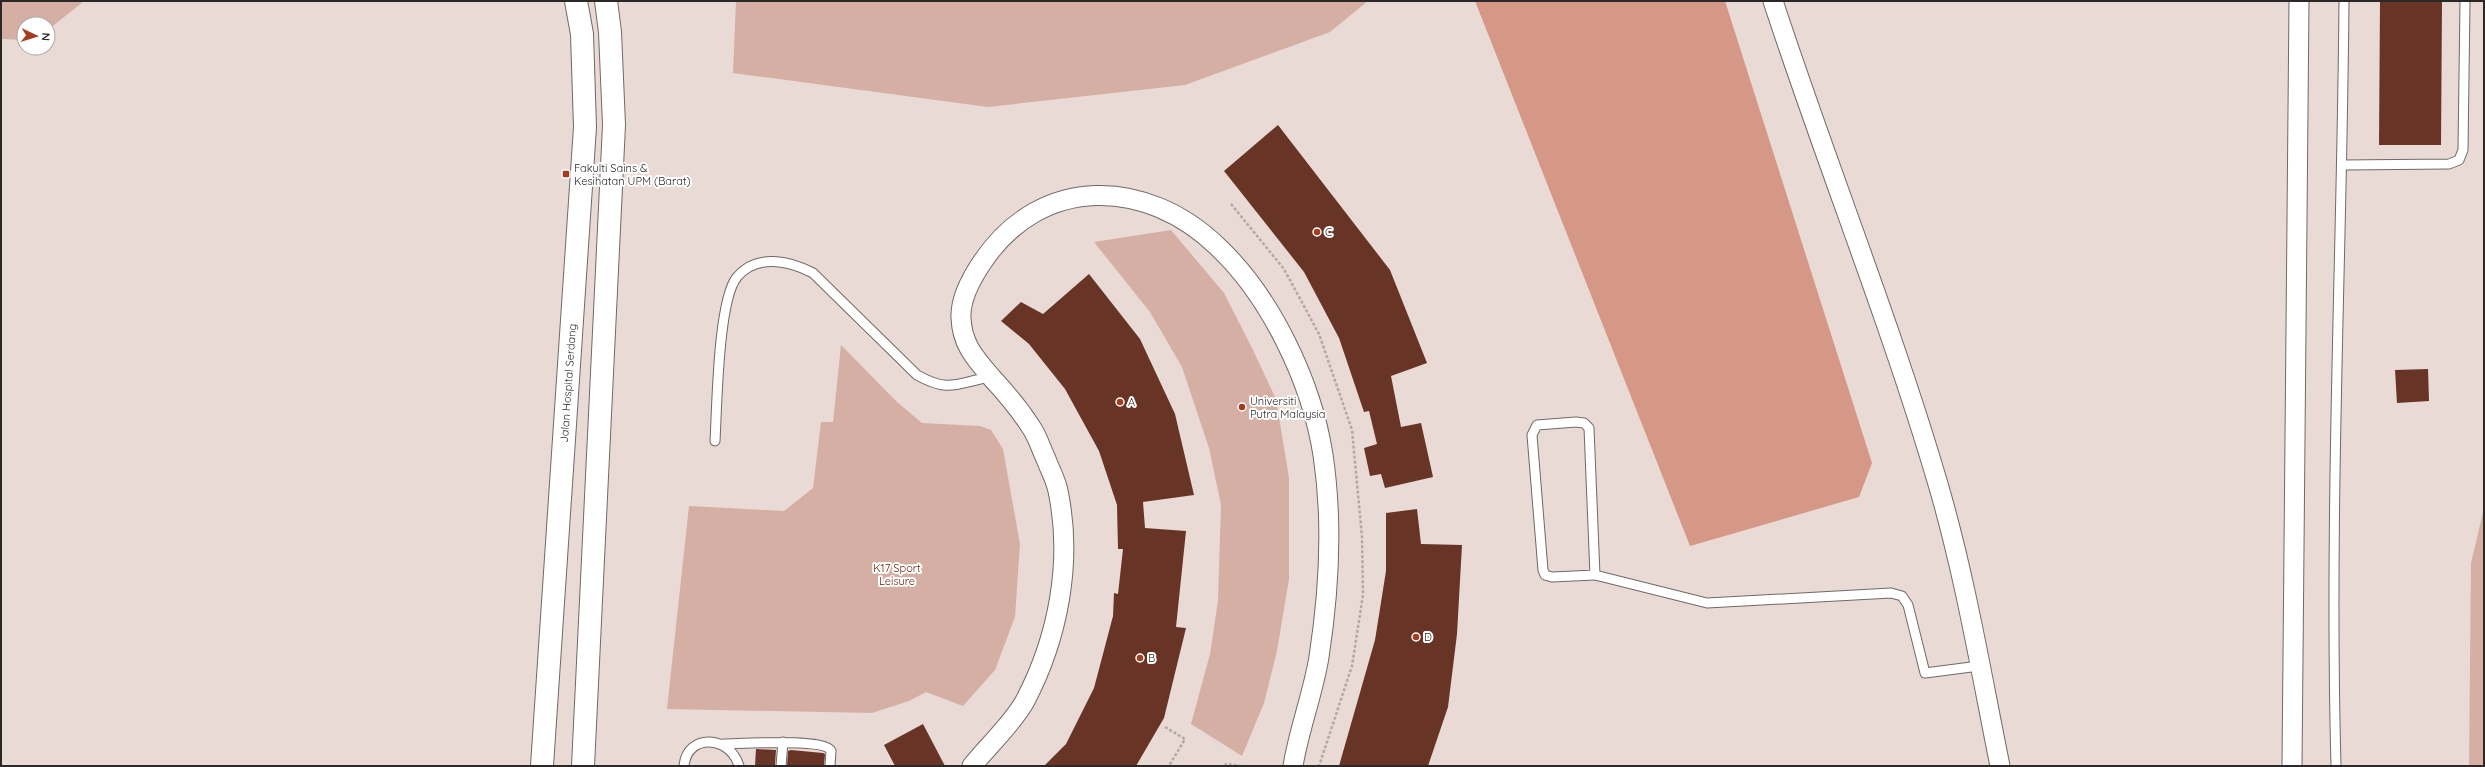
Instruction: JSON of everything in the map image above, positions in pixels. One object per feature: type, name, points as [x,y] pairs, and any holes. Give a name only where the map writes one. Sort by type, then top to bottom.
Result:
[{"type":"main road","name":"Jalan Hospital Serdang","points":[[542,766],[585,127],[582,34],[576,1]]},
{"type":"main road","points":[[583,766],[614,125],[610,32],[606,1]]},
{"type":"street","points":[[1773,1],[1878,301],[1938,483],[1962,574],[2000,766]]},
{"type":"street","points":[[2292,766],[2299,1]]},
{"type":"street","points":[[972,766],[1024,704],[1050,643],[1058,607],[1064,565],[1064,526],[1058,488],[1033,430],[992,377],[977,362],[965,344],[960,316],[966,293],[976,271],[993,245],[1022,221],[1048,204],[1079,195],[1108,195],[1146,204],[1176,214],[1209,238],[1238,265],[1267,307],[1292,352],[1310,404],[1323,454],[1328,528],[1327,596],[1318,661],[1297,742],[1293,766]]},
{"type":"lane","points":[[2336,766],[2333,660],[2334,516],[2343,165],[2344,1]]},
{"type":"lane","points":[[2343,165],[2449,164],[2459,160],[2463,150],[2465,1]]},
{"type":"lane","points":[[715,441],[722,327],[728,300],[737,277],[752,266],[773,260],[794,263],[813,273],[917,375],[932,383],[950,387],[992,377]]},
{"type":"lane","points":[[1595,575],[1589,428],[1584,423],[1576,422],[1537,425],[1532,435],[1543,570],[1545,575],[1552,577],[1595,575],[1691,601],[1707,603],[1891,593],[1902,596],[1908,605],[1925,673],[1979,666]]},
{"type":"lane","points":[[684,766],[688,753],[695,746],[714,742],[723,744],[783,742],[830,747],[830,766]]},
{"type":"lane","points":[[781,766],[783,742]]},
{"type":"lane","points":[[723,744],[736,757],[738,766]]},
{"type":"path","points":[[1165,727],[1185,739],[1169,766]]},
{"type":"path","points":[[1226,766],[1226,764],[1241,766]]},
{"type":"shaded area","name":"Universiti Putra Malaysia","points":[[1,1],[2484,1],[2484,766],[1,766]]},
{"type":"shaded area","points":[[1475,1],[1725,1],[1872,463],[1859,497],[1690,546]]},
{"type":"green space","points":[[1,1],[84,1],[56,24],[56,16],[16,16],[16,40],[1,39]]},
{"type":"green space","points":[[736,1],[1368,1],[1330,32],[1185,85],[988,107],[733,73]]},
{"type":"green space","points":[[1171,230],[1224,293],[1252,348],[1276,399],[1289,478],[1289,579],[1277,651],[1264,703],[1242,756],[1191,724],[1210,654],[1218,601],[1221,505],[1209,448],[1182,367],[1150,312],[1094,242]]},
{"type":"green space","name":"K17 Sport Leisure","points":[[841,345],[897,402],[922,423],[980,426],[991,430],[1003,449],[1020,544],[1015,617],[995,670],[963,706],[926,692],[909,701],[872,713],[667,709],[689,506],[784,511],[813,488],[821,422],[833,422]]},
{"type":"green space","points":[[2484,508],[2484,766],[2469,766],[2471,563]]},
{"type":"building","points":[[2380,1],[2442,1],[2441,145],[2379,145]]},
{"type":"building","name":"C","points":[[1278,125],[1390,270],[1427,363],[1391,376],[1401,427],[1421,423],[1433,477],[1385,488],[1381,474],[1370,476],[1364,448],[1377,444],[1369,411],[1364,412],[1339,338],[1304,272],[1224,171]]},
{"type":"building","points":[[1089,274],[1140,339],[1175,414],[1194,495],[1143,502],[1145,528],[1186,531],[1176,627],[1186,628],[1164,718],[1136,766],[1044,766],[1066,744],[1094,688],[1113,616],[1114,593],[1118,594],[1123,549],[1118,549],[1117,505],[1099,451],[1065,389],[1029,344],[1001,321],[1021,302],[1043,314]]},
{"type":"building","points":[[2428,369],[2429,401],[2397,403],[2395,370]]},
{"type":"building","name":"D","points":[[1417,509],[1421,544],[1462,545],[1457,634],[1448,707],[1428,766],[1339,766],[1375,640],[1386,571],[1386,513]]},
{"type":"building","points":[[923,724],[945,766],[895,766],[884,745]]},
{"type":"building","points":[[756,749],[776,750],[775,766],[755,766]]},
{"type":"building","points":[[788,751],[823,753],[825,754],[824,766],[787,766]]},
{"type":"place","name":"Fakulti Sains & Kesihatan UPM (Barat)","points":[[566,174]]},
{"type":"place","name":"C","points":[[1317,232]]},
{"type":"place","name":"A","points":[[1120,402]]},
{"type":"place","name":"Universiti Putra Malaysia","points":[[1242,407]]},
{"type":"place","name":"D","points":[[1416,637]]},
{"type":"place","name":"B","points":[[1140,658]]}]
